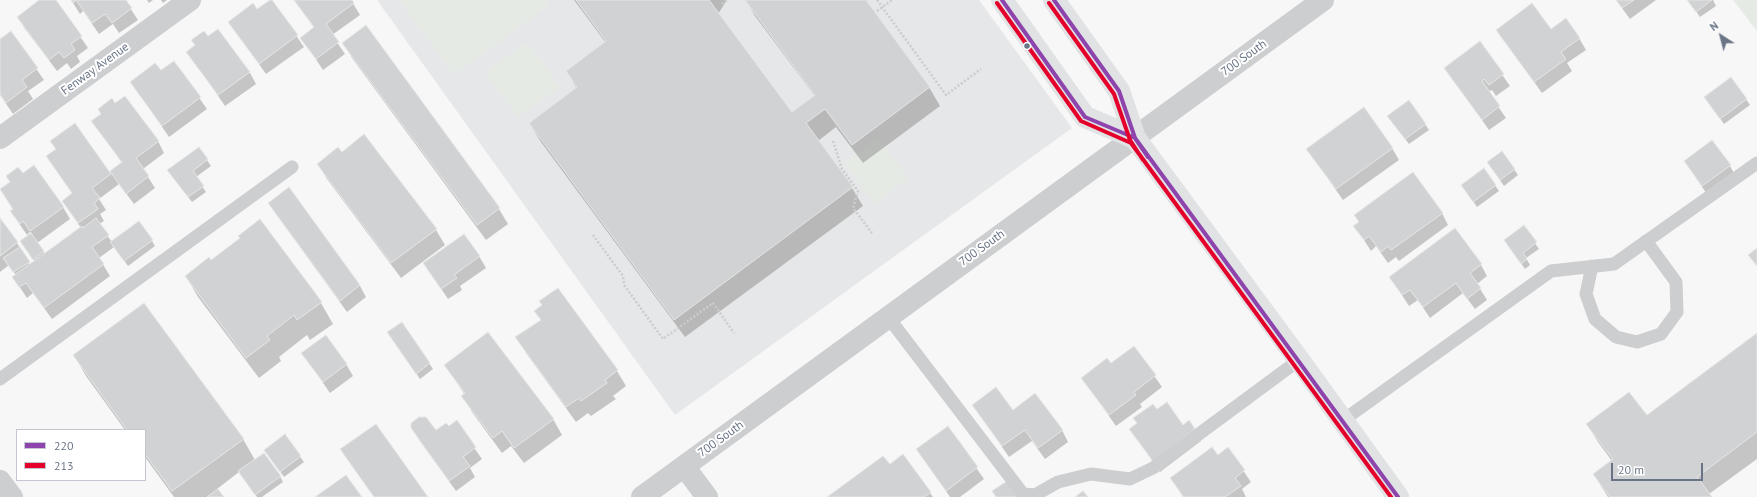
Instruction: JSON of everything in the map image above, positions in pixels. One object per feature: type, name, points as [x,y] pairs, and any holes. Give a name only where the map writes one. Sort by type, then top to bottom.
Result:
[{"type":"main road","points":[[1002,0],[1085,117],[1134,138]]},
{"type":"main road","points":[[1054,0],[1119,91],[1134,138],[1299,360],[1398,497]]},
{"type":"street","name":"Fenway Avenue","points":[[0,138],[190,0]]},
{"type":"street","name":"700 South","points":[[642,497],[1323,0]]},
{"type":"street","points":[[684,466],[707,497]]},
{"type":"street","points":[[0,481],[12,497]]},
{"type":"lane","points":[[1342,421],[1552,271],[1614,264],[1757,163]]},
{"type":"lane","points":[[0,379],[292,167]]},
{"type":"lane","points":[[1592,266],[1586,294],[1595,319],[1616,337],[1637,342],[1661,334],[1677,312],[1676,282],[1646,241]]},
{"type":"lane","points":[[888,317],[1023,494],[1035,495],[1058,482],[1091,474],[1130,479],[1153,468],[1299,360]]},
{"type":"path","points":[[722,4],[727,0]]},
{"type":"path","points":[[877,0],[946,95],[981,69]]},
{"type":"path","points":[[877,11],[892,0]]},
{"type":"path","points":[[833,141],[842,168],[858,191],[853,208],[872,234]]},
{"type":"path","points":[[593,235],[623,276],[624,285],[663,339],[713,303],[734,333]]},
{"type":"shaded area","points":[[377,0],[979,0],[1072,128],[675,415]]},
{"type":"shaded area","points":[[399,0],[546,0],[549,5],[454,75]]},
{"type":"shaded area","points":[[1733,0],[1757,0],[1757,31]]},
{"type":"shaded area","points":[[527,42],[560,87],[518,117],[485,72]]},
{"type":"shaded area","points":[[878,137],[908,178],[874,204],[847,167],[846,162]]},
{"type":"building","points":[[39,0],[56,0],[82,36],[71,44],[75,50],[64,58],[59,52],[49,60],[17,17]]},
{"type":"building","points":[[76,0],[126,0],[132,8],[112,23],[105,14],[92,23]]},
{"type":"building","points":[[272,0],[298,35],[259,64],[228,22],[253,3],[257,9]]},
{"type":"building","points":[[294,0],[352,0],[354,3],[326,24],[339,42],[316,59],[300,38],[314,27]]},
{"type":"building","points":[[576,0],[709,0],[792,112],[815,95],[745,0],[866,0],[930,87],[852,145],[825,109],[806,123],[853,187],[674,320],[529,123],[577,87],[566,71],[606,41]]},
{"type":"building","points":[[1616,0],[1634,0],[1622,8]]},
{"type":"building","points":[[1687,0],[1712,0],[1696,12]]},
{"type":"building","points":[[1532,3],[1551,29],[1566,18],[1580,38],[1561,52],[1566,59],[1534,82],[1496,30]]},
{"type":"building","points":[[366,25],[500,208],[477,225],[342,43]]},
{"type":"building","points":[[218,29],[250,72],[218,95],[186,52],[195,45],[191,40],[204,31],[208,36]]},
{"type":"building","points":[[11,31],[38,68],[22,80],[27,87],[6,103],[0,94],[0,39]]},
{"type":"building","points":[[1480,41],[1504,74],[1489,85],[1484,79],[1482,81],[1500,106],[1482,120],[1444,68]]},
{"type":"building","points":[[174,61],[201,97],[162,126],[130,82],[155,63],[161,70]]},
{"type":"building","points":[[1731,77],[1747,99],[1720,119],[1704,97]]},
{"type":"building","points":[[125,96],[159,141],[136,158],[149,176],[126,194],[110,171],[122,162],[91,121],[101,114],[98,109],[112,98],[115,103]]},
{"type":"building","points":[[1409,100],[1426,124],[1405,139],[1387,116]]},
{"type":"building","points":[[1364,107],[1393,148],[1336,189],[1306,149]]},
{"type":"building","points":[[75,123],[111,174],[92,188],[100,198],[94,203],[98,209],[78,223],[62,201],[72,193],[46,156],[56,149],[50,141]]},
{"type":"building","points":[[364,134],[437,229],[391,263],[317,164],[338,147],[342,152]]},
{"type":"building","points":[[1712,140],[1731,165],[1702,186],[1684,161]]},
{"type":"building","points":[[199,147],[208,159],[193,171],[204,186],[188,197],[167,170]]},
{"type":"building","points":[[1502,151],[1515,169],[1500,180],[1487,162]]},
{"type":"building","points":[[34,165],[64,207],[30,231],[23,221],[20,224],[10,211],[13,209],[0,189],[10,182],[6,176],[18,167],[23,173]]},
{"type":"building","points":[[1484,168],[1496,185],[1473,202],[1461,185]]},
{"type":"building","points":[[1413,172],[1443,213],[1391,250],[1388,246],[1381,252],[1369,236],[1364,240],[1353,226],[1359,222],[1354,215]]},
{"type":"building","points":[[289,187],[360,285],[340,301],[268,203]]},
{"type":"building","points":[[0,218],[18,242],[0,256]]},
{"type":"building","points":[[96,218],[109,235],[92,247],[104,264],[44,308],[26,283],[19,287],[12,277],[82,226],[83,228]]},
{"type":"building","points":[[260,219],[322,302],[297,320],[294,315],[267,336],[270,340],[246,358],[185,276],[209,257],[211,260],[240,238],[238,236]]},
{"type":"building","points":[[139,221],[153,240],[124,261],[110,242]]},
{"type":"building","points":[[1524,225],[1537,242],[1523,253],[1527,259],[1521,264],[1504,240]]},
{"type":"building","points":[[1455,228],[1482,264],[1470,273],[1481,288],[1467,299],[1456,283],[1423,307],[1410,290],[1402,295],[1389,277]]},
{"type":"building","points":[[31,233],[44,251],[33,260],[20,241]]},
{"type":"building","points":[[464,234],[480,256],[454,275],[457,278],[441,289],[423,263]]},
{"type":"building","points":[[20,247],[30,262],[13,272],[3,258]]},
{"type":"building","points":[[1757,248],[1757,266],[1748,255]]},
{"type":"building","points":[[558,288],[618,370],[605,380],[607,383],[581,401],[579,398],[566,407],[515,337],[541,320],[534,311],[542,305],[539,301]]},
{"type":"building","points":[[144,303],[244,439],[172,491],[146,455],[146,429],[126,429],[73,355]]},
{"type":"building","points":[[402,322],[430,363],[416,374],[387,332]]},
{"type":"building","points":[[488,332],[554,419],[514,448],[502,431],[493,438],[461,396],[465,393],[444,365]]},
{"type":"building","points":[[1757,333],[1757,432],[1697,477],[1712,497],[1610,497],[1593,474],[1613,459],[1586,424],[1629,392],[1647,415]]},
{"type":"building","points":[[326,335],[347,364],[323,382],[301,353]]},
{"type":"building","points":[[1134,346],[1156,375],[1134,392],[1136,395],[1109,415],[1081,378],[1107,358],[1111,363]]},
{"type":"building","points":[[996,387],[1013,410],[1035,393],[1063,430],[1038,448],[1025,430],[1002,446],[972,405]]},
{"type":"building","points":[[1167,402],[1183,425],[1189,420],[1195,429],[1153,461],[1129,429],[1137,423],[1133,418],[1153,404],[1157,409]]},
{"type":"building","points":[[419,417],[426,417],[436,430],[446,423],[449,426],[457,420],[476,447],[463,457],[470,466],[449,481],[411,428],[411,423]]},
{"type":"building","points":[[376,424],[428,497],[374,497],[340,449]]},
{"type":"building","points":[[948,426],[978,467],[946,491],[916,449]]},
{"type":"building","points":[[285,434],[301,456],[280,472],[264,450]]},
{"type":"building","points":[[1212,447],[1218,455],[1228,447],[1245,470],[1235,478],[1241,486],[1225,497],[1184,497],[1170,478]]},
{"type":"building","points":[[264,453],[281,476],[255,495],[238,471]]},
{"type":"building","points":[[903,454],[931,492],[924,497],[827,497],[883,456],[890,464]]},
{"type":"building","points":[[346,475],[362,497],[315,497]]},
{"type":"building","points":[[1007,481],[1018,497],[996,497],[992,491]]},
{"type":"building","points":[[218,489],[224,497],[207,497]]},
{"type":"building","points":[[1083,491],[1088,497],[1075,497]]},
{"type":"transit line","name":"220","points":[[1002,0],[1085,117],[1135,138],[1398,497]]},
{"type":"transit line","name":"220","points":[[1054,0],[1119,91],[1135,138],[1148,157]]},
{"type":"transit line","name":"213","points":[[997,3],[1081,121],[1131,143],[1391,497]]},
{"type":"transit line","name":"213","points":[[1049,3],[1114,94],[1130,140],[1143,160]]}]
